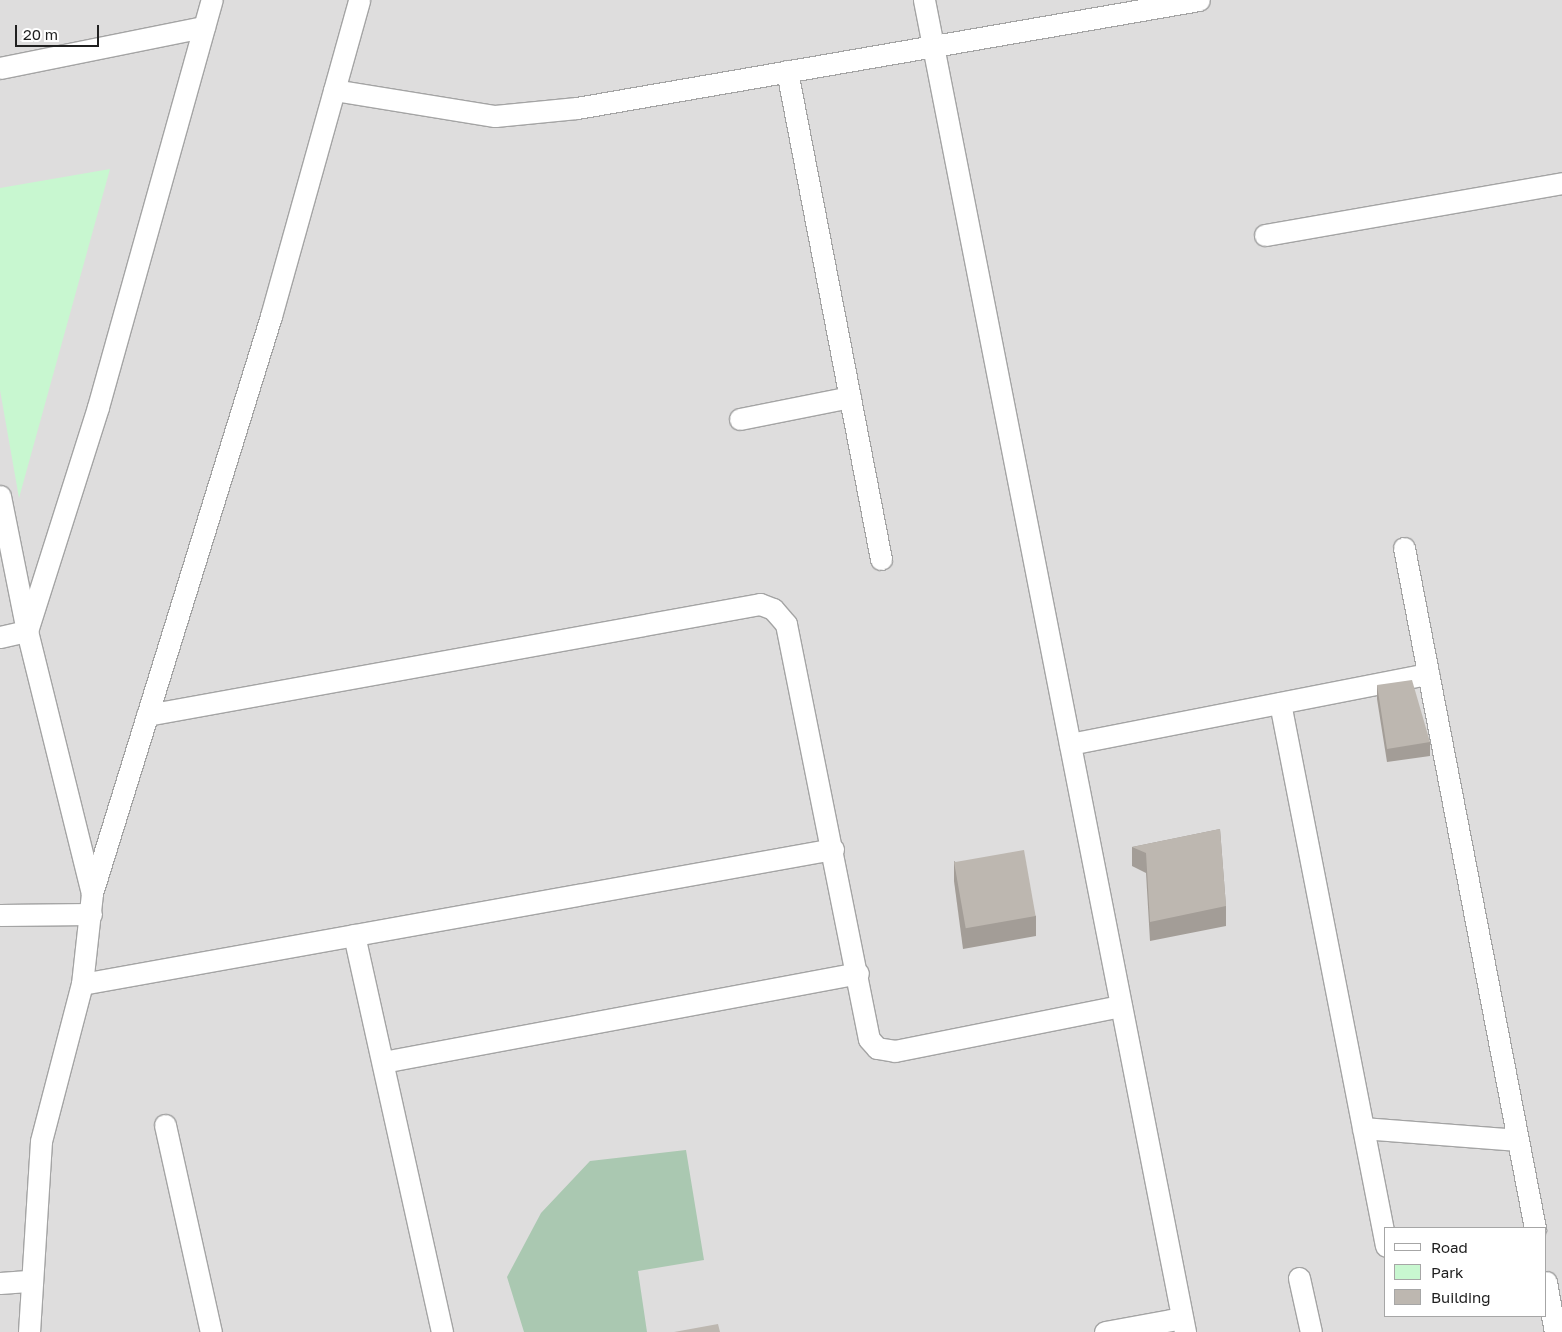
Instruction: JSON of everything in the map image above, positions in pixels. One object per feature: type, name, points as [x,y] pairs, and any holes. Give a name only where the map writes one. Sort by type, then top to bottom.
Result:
[{"type":"street","points":[[27,632],[98,407],[212,0]]},
{"type":"street","points":[[29,1332],[41,1141],[82,984],[91,903],[147,715],[271,316],[359,0]]},
{"type":"street","points":[[924,0],[1184,1325],[1105,1332]]},
{"type":"street","points":[[334,90],[495,116],[577,108],[1199,0]]},
{"type":"street","points":[[0,68],[204,27]]},
{"type":"street","points":[[787,71],[882,559]]},
{"type":"street","points":[[1265,235],[1562,183]]},
{"type":"street","points":[[740,420],[850,397]]},
{"type":"street","points":[[0,496],[27,632],[91,903]]},
{"type":"street","points":[[1404,548],[1535,1227]]},
{"type":"street","points":[[147,715],[760,604],[773,609],[786,624],[858,973],[869,1039],[877,1048],[895,1052],[1121,1006]]},
{"type":"street","points":[[0,637],[27,632]]},
{"type":"street","points":[[1070,744],[1428,674]]},
{"type":"street","points":[[1280,703],[1384,1236]]},
{"type":"street","points":[[82,984],[833,849]]},
{"type":"street","points":[[0,915],[91,903]]},
{"type":"street","points":[[354,934],[442,1332]]},
{"type":"street","points":[[382,1062],[858,973]]},
{"type":"street","points":[[165,1126],[211,1332]]},
{"type":"street","points":[[1363,1128],[1518,1140]]},
{"type":"street","points":[[1299,1278],[1311,1332]]},
{"type":"street","points":[[0,1283],[31,1281]]},
{"type":"street","points":[[1547,1286],[1556,1320]]},
{"type":"shaded area","points":[[0,0],[1562,0],[1562,1332],[0,1332]]},
{"type":"green space","points":[[110,169],[19,498],[0,390],[0,188]]},
{"type":"green space","points":[[686,1150],[704,1260],[638,1271],[647,1332],[524,1332],[507,1277],[541,1213],[590,1161]]},
{"type":"building","points":[[1412,680],[1430,742],[1387,749],[1377,685]]},
{"type":"building","points":[[1220,829],[1226,906],[1150,922],[1146,853],[1132,847]]},
{"type":"building","points":[[1024,850],[1036,916],[966,928],[954,862]]},
{"type":"building","points":[[718,1324],[720,1332],[674,1332]]}]
